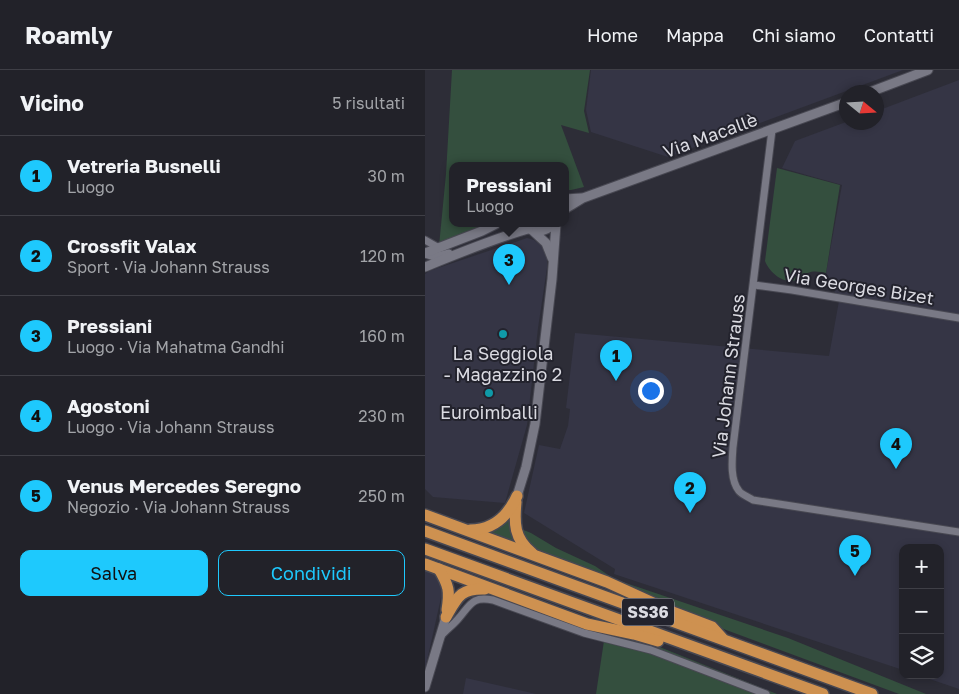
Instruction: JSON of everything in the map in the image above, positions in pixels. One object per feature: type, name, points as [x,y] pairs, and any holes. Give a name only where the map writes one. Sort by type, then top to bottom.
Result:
[{"type":"highway","points":[[517,496],[512,510],[518,535],[524,546],[539,556]]},
{"type":"highway","points":[[461,528],[480,529],[491,526],[512,510]]},
{"type":"highway","points":[[425,515],[607,582],[675,613],[712,627],[725,641]]},
{"type":"highway","name":"SS36","points":[[425,531],[872,694]]},
{"type":"highway","name":"SS36","points":[[425,549],[823,694]]},
{"type":"highway","points":[[425,564],[587,624],[634,634],[672,646],[720,656]]},
{"type":"highway","points":[[439,569],[448,587],[449,595],[445,617]]},
{"type":"highway","points":[[445,617],[455,601],[468,590],[477,588],[494,589]]},
{"type":"street","points":[[884,87],[929,70]]},
{"type":"street","name":"Via Macallè","points":[[569,207],[583,198],[839,105]]},
{"type":"street","name":"Via Johann Strauss","points":[[772,130],[733,446],[732,468],[734,481],[740,492],[753,500],[959,532]]},
{"type":"street","name":"Via Macallè","points":[[569,198],[583,198]]},
{"type":"street","points":[[425,254],[490,227]]},
{"type":"street","points":[[425,267],[455,254],[528,228],[544,230],[550,227]]},
{"type":"street","points":[[517,496],[533,436],[553,262],[555,227]]},
{"type":"street","points":[[528,228],[546,242],[553,262]]},
{"type":"street","points":[[425,254],[434,257],[444,255],[483,240],[507,235]]},
{"type":"street","points":[[425,240],[439,248]]},
{"type":"street","name":"Via Georges Bizet","points":[[753,285],[959,318]]},
{"type":"street","points":[[439,638],[459,618],[467,606],[475,600],[484,598],[584,633],[651,650],[766,694]]},
{"type":"street","points":[[425,687],[427,674],[445,617]]},
{"type":"shaded area","points":[[591,70],[903,70],[862,85],[839,85],[839,94],[668,157],[591,132],[586,110]]},
{"type":"shaded area","points":[[959,80],[959,689],[930,679],[944,679],[944,544],[899,544],[899,669],[614,574],[615,569],[524,513],[539,445],[560,449],[568,426],[570,409],[566,408],[575,333],[829,356],[839,301],[826,273],[842,185],[782,168],[795,141],[839,125],[839,130],[884,130],[884,108]]},
{"type":"shaded area","points":[[527,238],[541,245],[547,255],[547,268],[527,425],[505,503],[433,497],[425,489],[425,274]]},
{"type":"shaded area","points":[[425,568],[435,572],[439,579],[442,593],[425,670]]},
{"type":"shaded area","points":[[466,678],[536,694],[463,694]]},
{"type":"green space","points":[[452,70],[590,70],[584,111],[589,133],[561,125],[584,187],[569,190],[569,162],[449,162],[449,227],[481,227],[439,246],[446,174]]},
{"type":"green space","points":[[777,168],[840,185],[826,273],[811,272],[797,279],[787,281],[773,273],[765,261]]},
{"type":"green space","points":[[509,515],[519,544],[485,532]]},
{"type":"green space","points":[[521,529],[595,566],[614,579],[788,638],[926,694],[899,694],[691,617],[539,552],[529,544]]},
{"type":"green space","points":[[605,634],[662,648],[777,694],[596,694]]},
{"type":"place","name":"Pressiani","points":[[509,285]]},
{"type":"place","name":"La Seggiola - Magazzino 2","points":[[503,334]]},
{"type":"place","name":"Vetreria Busnelli","points":[[616,381]]},
{"type":"place","name":"Euroimballi","points":[[489,393]]},
{"type":"place","name":"Agostoni","points":[[896,469]]},
{"type":"place","name":"Crossfit Valax","points":[[690,513]]},
{"type":"place","name":"Venus Mercedes Seregno","points":[[855,576]]}]
